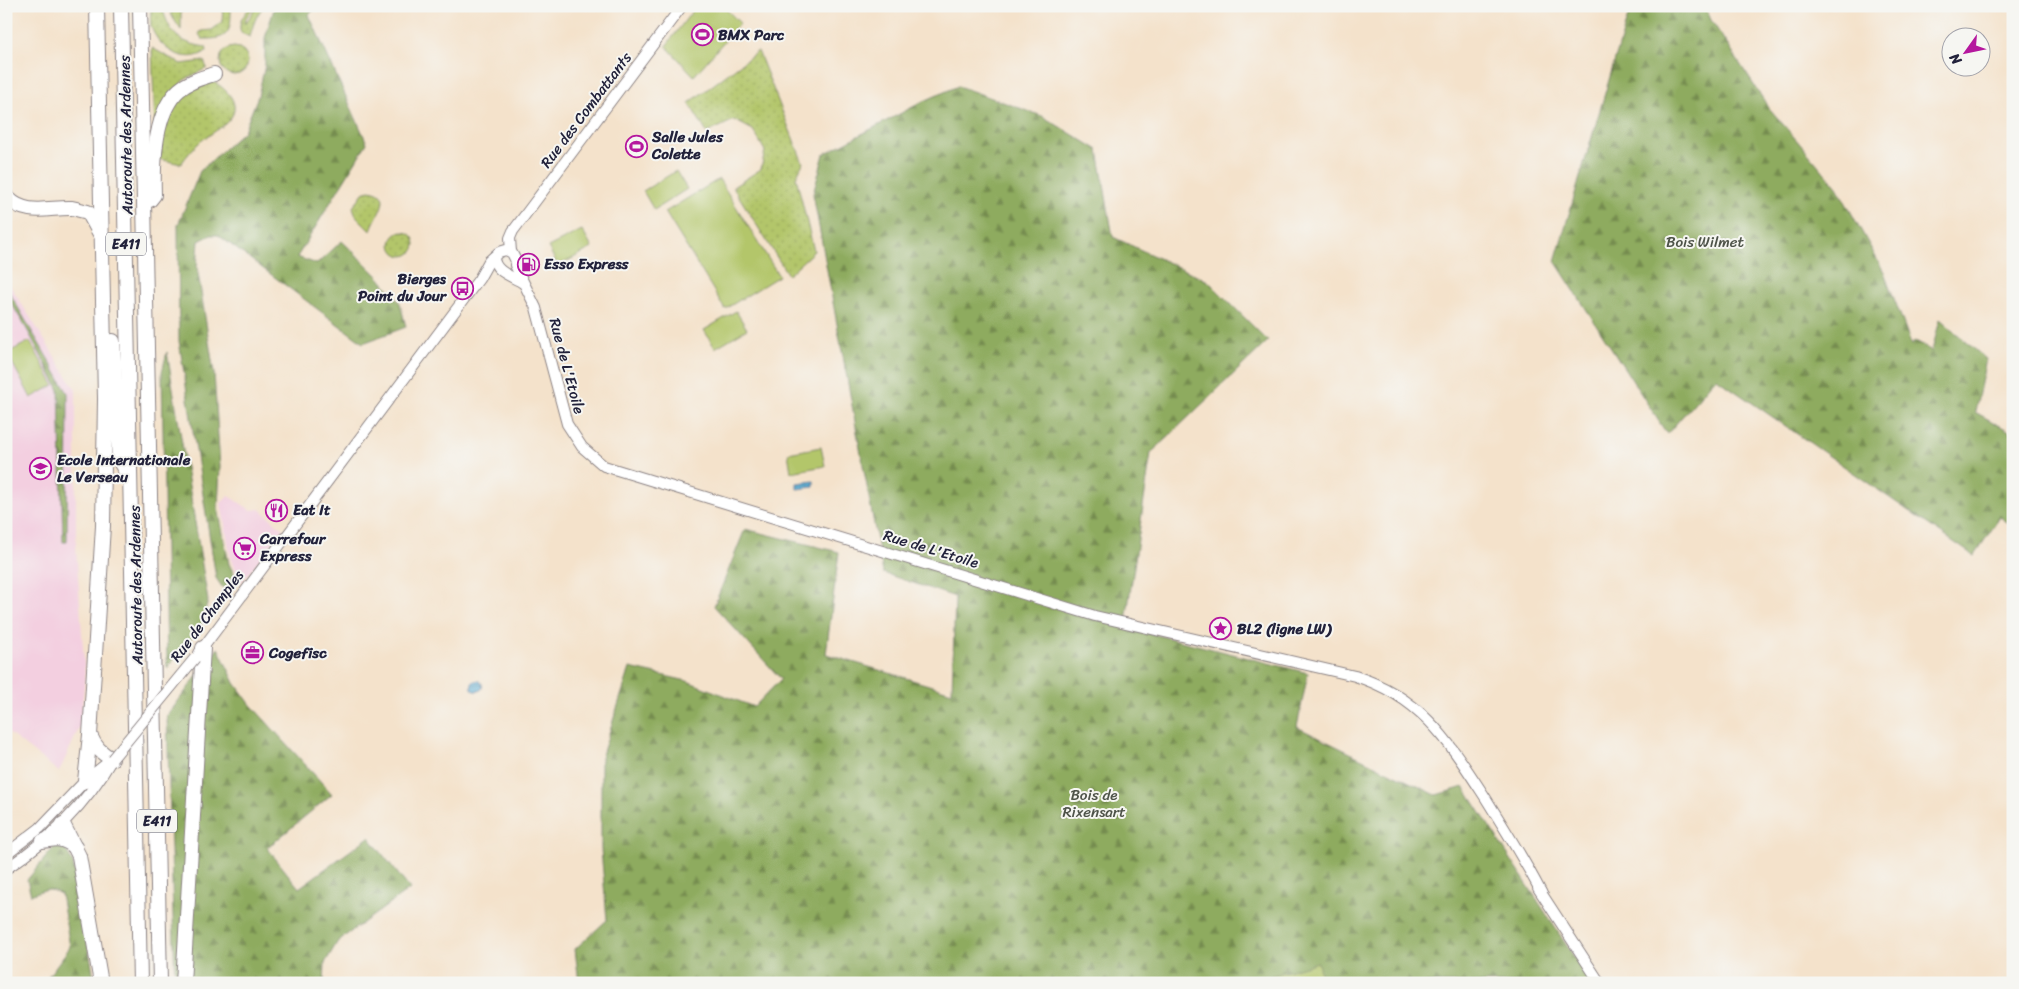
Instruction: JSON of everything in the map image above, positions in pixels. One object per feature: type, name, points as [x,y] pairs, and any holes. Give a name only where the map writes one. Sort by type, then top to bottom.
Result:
[{"type":"highway","points":[[85,781],[90,736],[103,526],[105,398],[97,6]]},
{"type":"highway","name":"Autoroute des Ardennes","points":[[121,6],[140,983]]},
{"type":"highway","name":"Autoroute des Ardennes","points":[[140,6],[160,983]]},
{"type":"highway","points":[[144,209],[154,194],[155,157],[158,137],[162,115],[168,102],[184,86],[214,74]]},
{"type":"highway","points":[[8,198],[14,204],[30,210],[43,211],[73,208],[88,212],[97,226],[102,241]]},
{"type":"highway","points":[[103,268],[113,346],[119,460],[131,481]]},
{"type":"highway","points":[[183,983],[199,653]]},
{"type":"highway","points":[[90,736],[94,745],[106,755]]},
{"type":"highway","points":[[63,824],[79,856],[101,983]]},
{"type":"highway","points":[[43,841],[56,838],[76,847]]},
{"type":"street","name":"Rue des Combattants","points":[[502,253],[504,238],[513,231],[682,6]]},
{"type":"street","points":[[479,278],[501,271],[510,270],[515,265],[515,258],[502,253],[495,265],[501,271],[524,283]]},
{"type":"street","name":"Rue de Champles","points":[[101,773],[106,755],[199,653],[479,278],[502,253]]},
{"type":"street","name":"Rue de L'Etoile","points":[[515,265],[536,308],[567,424],[582,448],[604,466],[1095,616],[1355,676],[1376,683],[1399,695],[1421,713],[1450,744],[1476,788],[1524,857],[1541,892],[1600,983]]},
{"type":"street","points":[[6,854],[40,828],[85,781],[101,773]]},
{"type":"street","points":[[6,869],[63,824],[65,812],[101,773]]},
{"type":"shaded area","points":[[6,279],[76,390],[76,548],[85,676],[80,726],[59,772],[6,731]]},
{"type":"shaded area","points":[[229,496],[251,510],[260,509],[283,529],[241,583],[230,555],[221,503]]},
{"type":"green space","points":[[151,6],[162,6],[168,23],[176,35],[188,43],[206,47],[207,51],[190,57],[174,53],[166,48],[160,42],[151,26]]},
{"type":"green space","points":[[169,6],[181,6],[181,30],[171,15]]},
{"type":"green space","points":[[223,6],[231,6],[231,22],[227,32],[219,38],[202,39],[199,34],[201,31],[212,30],[222,22]]},
{"type":"green space","points":[[251,6],[254,6],[246,18],[245,24],[257,6],[264,6],[255,20],[250,37],[241,33],[240,25]]},
{"type":"green space","points":[[285,6],[317,6],[309,15],[367,143],[297,257],[317,264],[342,241],[378,276],[400,303],[406,327],[363,343],[218,235],[211,235],[199,241],[197,267],[214,373],[220,467],[218,508],[229,564],[236,578],[235,585],[225,588],[222,587],[216,578],[179,341],[178,225],[200,171],[244,131],[258,96],[265,65],[265,38],[274,9]]},
{"type":"green space","name":"BMX Parc","points":[[696,6],[723,6],[740,23],[694,76],[666,46]]},
{"type":"green space","name":"Bois Wilmet","points":[[1631,6],[1705,6],[1711,20],[1769,108],[1837,187],[1884,272],[1912,346],[1914,341],[1932,351],[1940,319],[1986,359],[1975,412],[2013,433],[2013,526],[2000,517],[1974,556],[1716,378],[1667,434],[1555,261]]},
{"type":"green space","points":[[234,47],[244,51],[248,61],[244,71],[234,75],[224,71],[220,61],[224,51]]},
{"type":"green space","points":[[152,48],[181,64],[204,61],[207,68],[184,80],[155,132]]},
{"type":"green space","points":[[758,51],[803,163],[796,177],[814,251],[788,275],[733,187],[761,169],[765,151],[753,130],[734,120],[707,133],[689,103]]},
{"type":"green space","points":[[212,81],[223,88],[231,97],[234,108],[229,120],[204,138],[181,164],[159,159],[165,123],[172,107],[187,93],[200,85]]},
{"type":"green space","name":"Bois de Rixensart","points":[[958,86],[1042,116],[1098,150],[1113,237],[1208,281],[1268,341],[1151,453],[1125,627],[1308,673],[1297,727],[1436,795],[1464,787],[1591,983],[579,983],[575,949],[607,920],[601,849],[601,758],[630,668],[687,681],[754,707],[781,679],[714,606],[745,529],[839,552],[826,654],[952,692],[955,597],[883,573],[813,194],[824,154],[924,101]]},
{"type":"green space","points":[[676,171],[687,189],[654,210],[643,191]]},
{"type":"green space","points":[[719,179],[779,276],[725,309],[665,212]]},
{"type":"green space","points":[[369,190],[377,192],[382,196],[383,201],[371,231],[356,216],[353,207],[363,193]]},
{"type":"green space","points":[[582,230],[592,248],[558,266],[548,247]]},
{"type":"green space","points":[[403,232],[408,233],[414,239],[414,249],[408,255],[403,256],[398,255],[392,249],[391,244],[392,239],[398,233]]},
{"type":"green space","points":[[6,287],[68,393],[67,542],[63,542],[59,390],[6,294]]},
{"type":"green space","points":[[736,311],[747,329],[715,348],[704,330]]},
{"type":"green space","points":[[30,341],[54,385],[31,398],[7,353]]},
{"type":"green space","points":[[167,352],[208,601],[200,628],[167,668],[162,372]]},
{"type":"green space","points":[[821,447],[825,466],[791,472],[788,453]]},
{"type":"green space","points":[[218,648],[235,683],[251,705],[332,794],[267,848],[299,888],[369,837],[410,889],[338,941],[325,963],[324,983],[175,983],[167,716]]},
{"type":"green space","points":[[55,846],[66,850],[73,863],[95,983],[40,983],[47,978],[70,947],[61,894],[46,890],[31,895],[27,880]]},
{"type":"green space","points":[[1318,962],[1322,983],[1248,983]]},
{"type":"water","points":[[814,481],[814,487],[797,489],[797,483]]},
{"type":"water","points":[[475,681],[479,681],[482,686],[481,690],[475,691],[472,688],[472,684]]},
{"type":"place","name":"BMX Parc","points":[[702,35]]},
{"type":"place","name":"Salle Jules Colette","points":[[636,146]]},
{"type":"place","name":"Esso Express","points":[[528,264]]},
{"type":"place","name":"Bierges Point du Jour","points":[[462,288]]},
{"type":"place","name":"Ecole Internationale Le Verseau","points":[[41,469]]},
{"type":"place","name":"Eat It","points":[[277,510]]},
{"type":"place","name":"Carrefour Express","points":[[244,548]]},
{"type":"place","name":"BL2 (ligne LW)","points":[[1221,629]]},
{"type":"place","name":"Cogefisc","points":[[253,653]]}]
